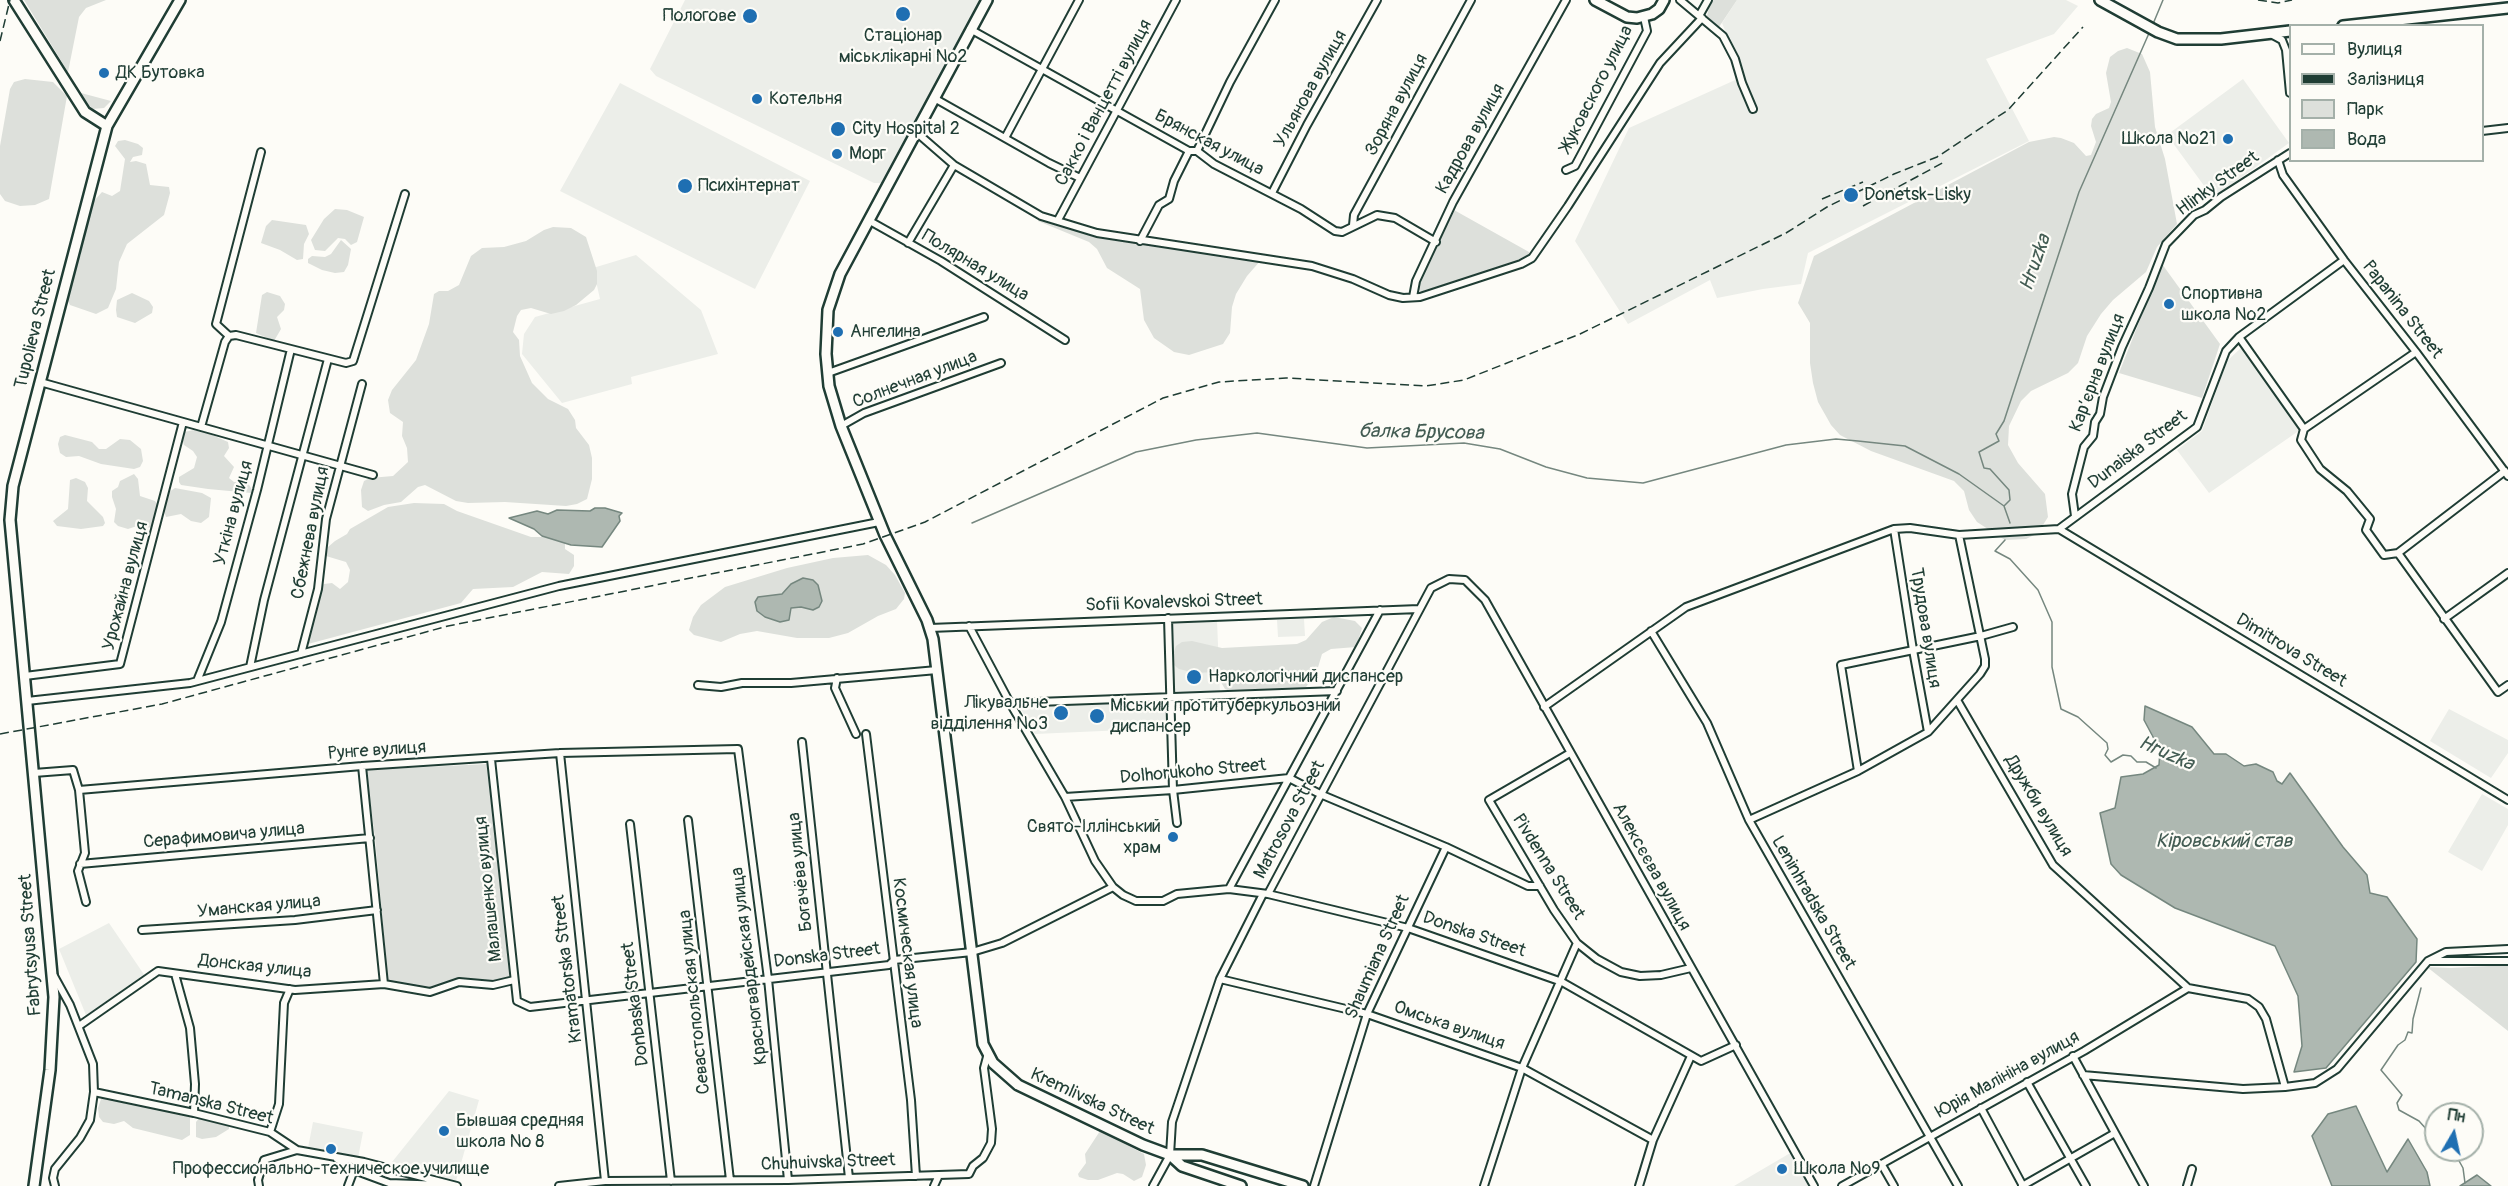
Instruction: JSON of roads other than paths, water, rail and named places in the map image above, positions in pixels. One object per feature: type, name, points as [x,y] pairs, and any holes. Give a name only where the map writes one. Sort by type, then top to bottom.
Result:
[{"type":"street","points":[[14,0],[86,112],[107,126]]},
{"type":"street","name":"Tupolieva Street","points":[[27,701],[5,520],[107,126],[180,0]]},
{"type":"street","points":[[985,1049],[930,628],[879,522],[833,402],[828,373],[828,310],[840,274],[987,0]]},
{"type":"street","points":[[1005,138],[1079,0]]},
{"type":"street","name":"Сакко і Ванцетті вулиця","points":[[1058,220],[1176,0]]},
{"type":"street","points":[[1197,151],[1230,82],[1275,0]]},
{"type":"street","name":"Ульянова вулиця","points":[[1272,193],[1377,0]]},
{"type":"street","name":"Зоряна вулиця","points":[[1353,225],[1354,215],[1471,0]]},
{"type":"street","name":"Кадрова вулиця","points":[[1413,297],[1416,281],[1453,202],[1566,0]]},
{"type":"street","points":[[1595,0],[1627,17],[1644,18],[1662,4]]},
{"type":"street","points":[[1680,0],[1723,36],[1735,59],[1753,109]]},
{"type":"street","points":[[916,132],[954,165],[1041,216],[1097,234],[1312,266],[1353,279],[1389,295],[1403,298],[1413,297],[1521,264],[1532,258],[1660,63],[1700,17],[1708,0]]},
{"type":"street","points":[[2100,0],[2158,32],[2176,39],[2200,40],[2289,31]]},
{"type":"street","points":[[2361,24],[2508,8]]},
{"type":"street","name":"Жуковского улица","points":[[1566,170],[1575,166],[1647,31],[1644,18]]},
{"type":"street","name":"Брянская улица","points":[[970,29],[1189,151],[1197,151],[1214,164],[1272,193],[1335,231],[1342,232],[1377,215],[1395,218],[1436,242]]},
{"type":"street","points":[[2270,33],[2282,40],[2286,50],[2289,82]]},
{"type":"street","points":[[934,98],[1080,178]]},
{"type":"street","points":[[2484,131],[2508,128]]},
{"type":"street","points":[[1140,241],[1159,205],[1169,199],[1174,181],[1189,151]]},
{"type":"street","points":[[230,336],[216,324],[261,152]]},
{"type":"street","name":"Hlinky Street","points":[[2166,244],[2194,215],[2289,154]]},
{"type":"street","name":"Papanina Street","points":[[2277,160],[2283,175],[2344,260],[2416,352],[2506,474]]},
{"type":"street","points":[[908,243],[954,165]]},
{"type":"street","points":[[201,427],[225,342],[230,336],[236,335],[346,363],[353,361],[405,194]]},
{"type":"street","name":"Полярная улица","points":[[868,220],[1065,340]]},
{"type":"street","name":"Кар’єрна вулиця","points":[[2075,516],[2072,494],[2084,447],[2093,436],[2103,397],[2122,347],[2150,288],[2166,244]]},
{"type":"street","name":"Dunaiska Street","points":[[2059,529],[2197,428],[2203,418],[2221,360],[2239,337],[2344,260]]},
{"type":"street","points":[[828,373],[984,317]]},
{"type":"street","points":[[2239,337],[2304,429]]},
{"type":"street","name":"Уткiна вулиця","points":[[197,681],[221,622],[268,446],[291,349]]},
{"type":"street","points":[[2416,352],[2304,429],[2301,440],[2320,469],[2347,490],[2370,519],[2366,531],[2384,555],[2398,553],[2506,474]]},
{"type":"street","points":[[250,667],[264,600],[328,359]]},
{"type":"street","name":"Солнечная улица","points":[[841,426],[864,413],[1001,363]]},
{"type":"street","points":[[40,382],[373,475]]},
{"type":"street","name":"Сбежнева вулиця","points":[[301,654],[318,590],[326,519],[362,384]]},
{"type":"street","name":"Урожайна вулиця","points":[[25,676],[120,664],[183,422]]},
{"type":"street","points":[[27,701],[197,681],[559,586],[879,522]]},
{"type":"street","points":[[1544,707],[1686,607],[1894,529],[1910,528],[1959,535],[2059,529]]},
{"type":"street","name":"Трудова вулиця","points":[[1894,529],[1912,650],[1928,732]]},
{"type":"street","name":"Dimitrova Street","points":[[2059,529],[2508,800]]},
{"type":"street","points":[[1749,820],[1858,771],[1928,732],[1980,674],[1985,666],[1981,636],[1959,535]]},
{"type":"street","points":[[2398,553],[2498,692],[2508,685]]},
{"type":"street","points":[[2444,619],[2508,573]]},
{"type":"street","name":"Matrosova Street","points":[[1153,1186],[1170,1155],[1172,1122],[1220,979],[1431,588],[1449,579]]},
{"type":"street","name":"Алексєєва вулиця","points":[[1449,579],[1465,580],[1485,600],[1814,1186]]},
{"type":"street","name":"Sofii Kovalevskoi Street","points":[[930,628],[1419,609]]},
{"type":"street","name":"Matrosova Street","points":[[1229,889],[1380,610]]},
{"type":"street","points":[[1168,618],[1169,698],[1176,823]]},
{"type":"street","points":[[969,626],[1010,703],[1065,797],[1095,861],[1113,887]]},
{"type":"street","points":[[1858,771],[1841,665],[1981,636],[2013,627]]},
{"type":"street","name":"Leninhradska Street","points":[[1651,631],[1707,723],[1749,820],[1958,1186]]},
{"type":"street","points":[[698,685],[720,687],[742,683],[791,683],[937,669]]},
{"type":"street","points":[[837,678],[835,688],[856,734]]},
{"type":"street","points":[[1010,703],[1337,691]]},
{"type":"street","name":"Дружби вулиця","points":[[1957,700],[2053,865],[2188,988]]},
{"type":"street","name":"Fabrytsyusa Street","points":[[27,701],[54,997],[50,1071],[34,1186]]},
{"type":"street","name":"Космическая улица","points":[[866,734],[911,1100],[916,1176]]},
{"type":"street","name":"Богачёва улица","points":[[802,742],[849,1178]]},
{"type":"street","name":"Рунге вулиця","points":[[79,790],[362,766],[560,753],[738,749]]},
{"type":"street","name":"Красногвардейская улица","points":[[738,749],[768,979],[788,1180]]},
{"type":"street","name":"Kramatorska Street","points":[[560,753],[605,1181]]},
{"type":"street","name":"Pivdenna Street","points":[[1484,1186],[1522,1068],[1562,982],[1577,943],[1489,800],[1570,753]]},
{"type":"street","name":"Малашенко вулиця","points":[[491,759],[517,1001],[530,1007]]},
{"type":"street","points":[[362,766],[384,984]]},
{"type":"street","points":[[34,772],[73,770],[79,790],[85,853],[78,871],[86,902]]},
{"type":"street","name":"Dolhorukoho Street","points":[[1065,797],[1173,790],[1289,778],[1320,794]]},
{"type":"street","points":[[1320,794],[1446,847],[1528,886],[1540,885]]},
{"type":"street","name":"Севастопольская улица","points":[[688,820],[730,1180]]},
{"type":"street","name":"Donbaska Street","points":[[630,824],[671,1181]]},
{"type":"street","name":"Серафимовича улица","points":[[80,864],[370,838]]},
{"type":"street","name":"Shaumiana Street","points":[[1314,1186],[1367,1014],[1446,847]]},
{"type":"street","name":"Donska Street","points":[[530,1007],[889,965],[894,960],[972,952],[1002,943],[1113,887],[1136,901],[1163,901],[1177,894],[1229,889],[1266,894],[1407,928],[1562,982],[1691,1056]]},
{"type":"street","name":"Уманская улица","points":[[142,930],[295,920],[377,910]]},
{"type":"street","points":[[1577,943],[1597,959],[1621,972],[1640,976],[1661,975],[1691,968]]},
{"type":"street","points":[[2083,1075],[2243,1089],[2314,1083],[2337,1069],[2428,961],[2446,952],[2508,950]]},
{"type":"street","points":[[2428,961],[2448,963],[2508,961]]},
{"type":"street","name":"Донская улица","points":[[79,1026],[158,971],[290,989],[384,984],[430,992],[459,982],[493,986],[514,980]]},
{"type":"street","points":[[52,974],[79,1026],[93,1064],[94,1092],[90,1120],[80,1138],[55,1169],[53,1178],[56,1186]]},
{"type":"street","points":[[175,974],[190,1028],[195,1084],[194,1113]]},
{"type":"street","name":"Омська вулиця","points":[[1220,979],[1367,1014],[1522,1068],[1653,1140]]},
{"type":"street","points":[[2188,988],[2247,999],[2259,1007],[2266,1019],[2285,1087]]},
{"type":"street","name":"Юрія Малініна вулиця","points":[[1842,1186],[2073,1056],[2188,988]]},
{"type":"street","points":[[270,1132],[279,1104],[284,1003],[290,989]]},
{"type":"street","points":[[1639,1186],[1653,1140],[1691,1056],[1701,1061],[1736,1046]]},
{"type":"street","name":"Kremlivska Street","points":[[985,1049],[993,1063],[1018,1085],[1143,1145],[1170,1155],[1202,1155],[1302,1186]]},
{"type":"street","name":"Chuhuivska Street","points":[[559,1186],[605,1181],[788,1180],[969,1174],[973,1166],[983,1158],[991,1143],[992,1129],[984,1068],[985,1049]]},
{"type":"street","points":[[2073,1056],[2144,1186]]},
{"type":"street","points":[[2027,1082],[2086,1186]]},
{"type":"street","name":"Tamanska Street","points":[[94,1092],[270,1132],[297,1150],[364,1162],[457,1186]]},
{"type":"street","points":[[1981,1108],[2023,1186],[2115,1134]]},
{"type":"street","points":[[259,1186],[258,1180],[264,1160],[297,1150]]},
{"type":"street","name":"Kremlivska Street","points":[[1170,1155],[1182,1166],[1241,1186]]},
{"type":"street","points":[[334,1157],[354,1170],[389,1183],[457,1186]]},
{"type":"street","points":[[1882,1165],[1894,1186]]},
{"type":"street","points":[[2187,1186],[2192,1169]]},
{"type":"street","points":[[348,1186],[354,1170]]},
{"type":"street","points":[[934,1186],[939,1175]]},
{"type":"street","points":[[821,1186],[825,1179]]},
{"type":"street","points":[[635,1181],[645,1186]]},
{"type":"water","points":[[595,508],[605,508],[622,513],[619,516],[620,521],[602,547],[571,545],[542,536],[534,529],[509,518],[537,511],[548,514],[557,510],[590,511]]},
{"type":"water","points":[[803,578],[813,580],[818,585],[822,601],[819,607],[813,610],[801,607],[791,608],[789,620],[780,622],[765,617],[757,611],[755,602],[758,597],[782,594],[791,584]]},
{"type":"water","name":"Кіровський став","points":[[2145,706],[2192,727],[2214,754],[2226,754],[2244,766],[2256,764],[2273,772],[2277,781],[2282,784],[2290,773],[2343,847],[2367,875],[2370,893],[2387,897],[2417,939],[2416,962],[2326,1068],[2294,1072],[2302,1046],[2298,996],[2275,946],[2175,908],[2121,875],[2111,864],[2100,813],[2115,808],[2121,777],[2143,774],[2159,765],[2160,750],[2144,720]]},
{"type":"water","points":[[2356,1106],[2387,1172],[2408,1139],[2427,1172],[2430,1186],[2332,1186],[2312,1136],[2328,1114]]},
{"type":"water","points":[[2477,1175],[2491,1186],[2460,1186]]},
{"type":"waterway","name":"Hruzka","points":[[2153,24],[2163,0]]},
{"type":"waterway","name":"Hruzka","points":[[2010,523],[2004,506],[2010,500],[2009,490],[1990,469],[1984,468],[1979,452],[1999,441],[1996,434],[2004,421],[2079,192],[2150,31]]},
{"type":"waterway","name":"балка Брусова","points":[[972,523],[1136,452],[1196,440],[1257,433],[1367,448],[1464,443],[1500,449],[1546,467],[1587,478],[1643,483],[1786,445],[1836,439],[1858,441],[1905,446],[1959,474],[2004,506]]},
{"type":"waterway","name":"Hruzka","points":[[2005,540],[1995,551],[2010,559],[2038,590],[2052,622],[2052,667],[2061,709],[2078,717],[2107,743],[2108,749],[2105,755],[2111,762],[2123,755],[2131,756],[2137,762],[2146,762],[2156,768]]},
{"type":"waterway","name":"Hruzka","points":[[2421,988],[2412,1033],[2408,1032],[2405,1040],[2398,1045],[2381,1070],[2402,1095],[2397,1103],[2399,1110],[2419,1121],[2424,1127]]},
{"type":"waterway","name":"Hruzka","points":[[2460,1162],[2465,1183]]},
{"type":"railway","points":[[0,41],[10,0]]},
{"type":"railway","points":[[2258,0],[2278,3],[2292,0]]},
{"type":"railway","points":[[0,734],[162,704],[448,626],[863,544],[925,522],[1163,398],[1219,382],[1286,378],[1426,386],[1464,380],[1580,334],[1786,233],[1827,207],[1894,174],[1937,157],[2008,110],[2083,27]]},
{"type":"railway","points":[[1863,206],[1946,161]]},
{"type":"railway","points":[[1822,199],[1863,182]]},
{"type":"place","name":"Стаціонар міськлікарні №2","points":[[903,14]]},
{"type":"place","name":"Пологове","points":[[750,16]]},
{"type":"place","name":"ДК Бутовка","points":[[104,73]]},
{"type":"place","name":"Котельня","points":[[757,99]]},
{"type":"place","name":"City Hospital 2","points":[[838,129]]},
{"type":"place","name":"Школа №21","points":[[2228,139]]},
{"type":"place","name":"Морг","points":[[837,154]]},
{"type":"place","name":"Психінтернат","points":[[685,186]]},
{"type":"place","name":"Donetsk-Lisky","points":[[1851,195]]},
{"type":"place","name":"Спортивна школа №2","points":[[2169,304]]},
{"type":"place","name":"Ангелина","points":[[838,332]]},
{"type":"place","name":"Наркологічний диспансер","points":[[1194,677]]},
{"type":"place","name":"Лікувальне відділення №3","points":[[1061,713]]},
{"type":"place","name":"Міський протитуберкульозний диспансер","points":[[1097,716]]},
{"type":"place","name":"Свято-Іллінський храм","points":[[1173,837]]},
{"type":"place","name":"Бывшая средняя школа № 8","points":[[444,1131]]},
{"type":"place","name":"Профессионально-техническое училище","points":[[331,1149]]},
{"type":"place","name":"Школа №9","points":[[1782,1169]]}]
